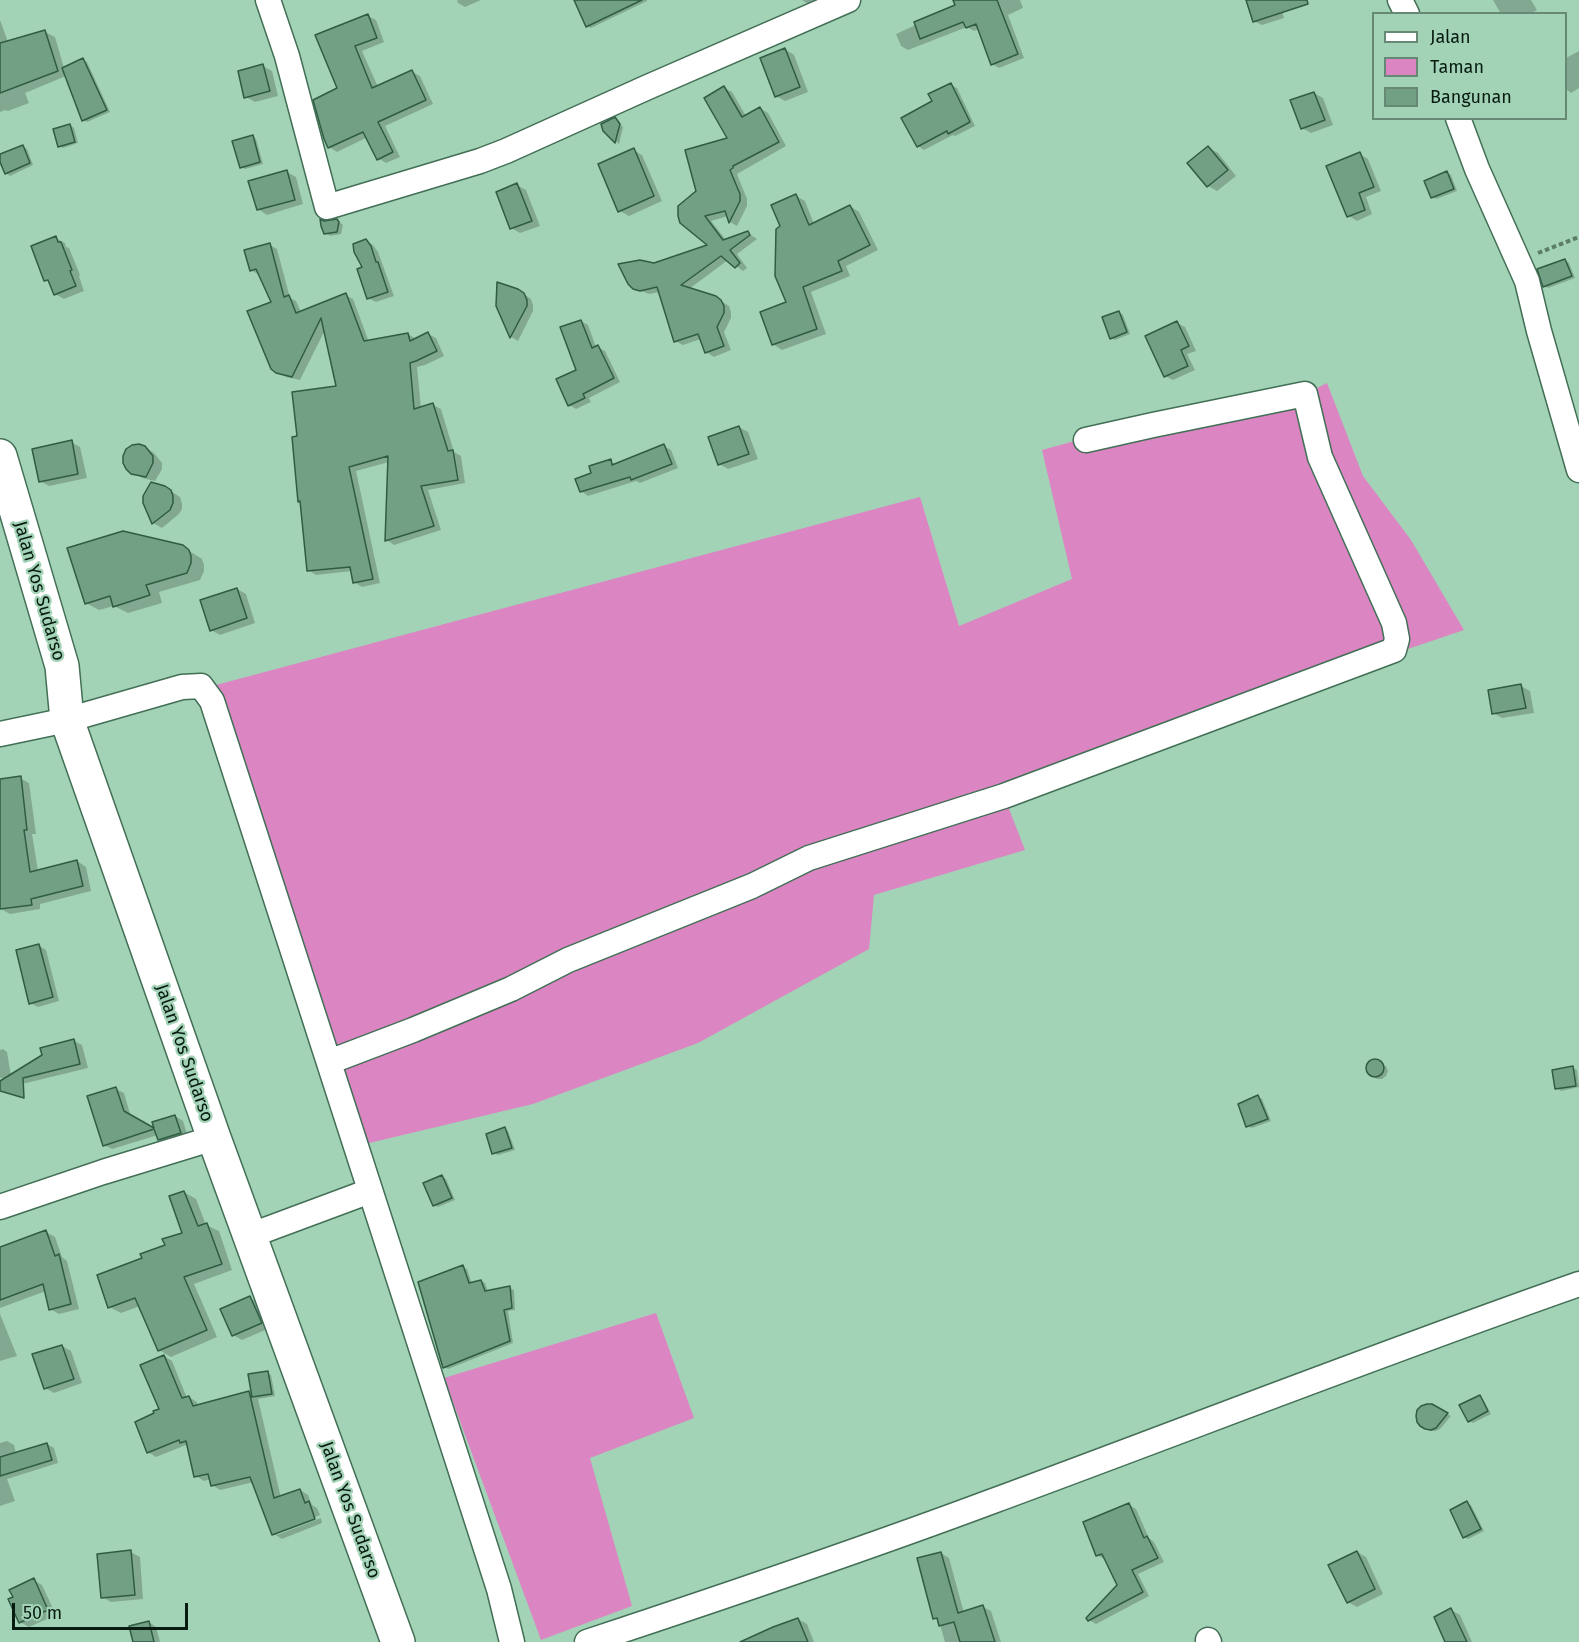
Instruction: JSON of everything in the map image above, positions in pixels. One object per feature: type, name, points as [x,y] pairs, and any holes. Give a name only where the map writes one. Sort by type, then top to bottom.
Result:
[{"type":"main road","name":"Jalan Yos Sudarso","points":[[0,456],[62,666],[67,720],[249,1236],[398,1642]]},
{"type":"street","points":[[268,0],[287,56],[327,207],[480,162],[848,0]]},
{"type":"street","points":[[1459,120],[1477,169],[1527,281],[1579,470]]},
{"type":"street","points":[[329,1062],[511,989],[568,960],[752,886],[809,858],[1004,796],[1394,650],[1397,639],[1394,623],[1320,457],[1305,394],[1086,440]]},
{"type":"street","points":[[0,734],[67,720],[182,687],[201,686],[207,692],[212,701],[499,1589],[512,1642]]},
{"type":"street","points":[[0,1206],[214,1138]]},
{"type":"street","points":[[249,1236],[370,1191]]},
{"type":"street","points":[[587,1642],[991,1502],[1442,1332],[1579,1284]]},
{"type":"path","points":[[1517,260],[1579,237]]},
{"type":"green space","points":[[1327,383],[1363,476],[1411,540],[1464,630],[1004,796],[1025,850],[874,895],[869,949],[698,1043],[533,1104],[365,1144],[216,685],[920,497],[959,626],[1072,579],[1042,450],[1082,439],[1305,394]]},
{"type":"green space","points":[[656,1313],[694,1418],[590,1458],[632,1606],[541,1640],[444,1378]]},
{"type":"building","points":[[574,0],[642,0],[586,27]]},
{"type":"building","points":[[953,0],[997,0],[1018,54],[991,65],[976,24],[966,28],[963,22],[920,39],[914,22],[955,5]]},
{"type":"building","points":[[1246,0],[1307,0],[1308,4],[1253,22]]},
{"type":"building","points":[[368,14],[377,38],[355,46],[372,88],[412,70],[426,100],[378,122],[393,152],[377,160],[363,132],[328,148],[313,100],[337,88],[315,35]]},
{"type":"building","points":[[45,30],[58,71],[0,93],[0,43]]},
{"type":"building","points":[[785,48],[800,87],[775,97],[760,58]]},
{"type":"building","points":[[83,58],[107,110],[82,121],[62,68]]},
{"type":"building","points":[[263,64],[270,91],[244,98],[238,71]]},
{"type":"building","points":[[951,83],[970,122],[917,147],[901,118],[932,101],[928,94]]},
{"type":"building","points":[[724,86],[742,117],[760,107],[779,142],[733,166],[730,170],[740,194],[740,201],[729,223],[725,211],[705,216],[723,240],[748,231],[750,235],[730,250],[740,263],[735,268],[721,256],[681,285],[716,296],[724,306],[724,313],[717,327],[724,346],[705,353],[698,334],[674,342],[657,287],[640,291],[633,289],[618,264],[640,260],[654,263],[707,245],[680,223],[678,206],[696,191],[685,150],[727,138],[704,98]]},
{"type":"building","points":[[1314,92],[1325,120],[1301,129],[1290,100]]},
{"type":"building","points":[[615,117],[620,124],[615,143],[603,131],[601,124]]},
{"type":"building","points":[[70,124],[75,142],[58,147],[53,129]]},
{"type":"building","points":[[253,135],[260,162],[240,168],[232,141]]},
{"type":"building","points":[[23,145],[30,163],[5,174],[0,162],[0,154]]},
{"type":"building","points":[[1208,146],[1228,170],[1207,187],[1187,163]]},
{"type":"building","points":[[634,148],[654,196],[618,212],[598,164]]},
{"type":"building","points":[[1360,152],[1374,187],[1359,193],[1365,210],[1347,217],[1326,166]]},
{"type":"building","points":[[287,170],[295,200],[257,210],[248,181]]},
{"type":"building","points":[[1447,171],[1454,189],[1431,198],[1424,181]]},
{"type":"building","points":[[517,183],[532,221],[510,229],[496,192]]},
{"type":"building","points":[[796,194],[809,225],[850,205],[870,245],[838,261],[842,271],[803,287],[817,329],[772,345],[760,312],[786,302],[775,276],[776,229],[780,226],[771,205]]},
{"type":"building","points":[[320,219],[324,221],[337,219],[339,222],[337,232],[324,234]]},
{"type":"building","points":[[56,236],[58,242],[61,242],[76,286],[54,295],[48,280],[44,281],[31,246]]},
{"type":"building","points":[[366,239],[378,262],[388,292],[367,299],[357,269],[362,267],[354,252],[353,244]]},
{"type":"building","points":[[270,243],[284,297],[289,295],[296,313],[346,293],[364,341],[408,333],[410,341],[428,332],[437,351],[410,363],[414,409],[433,403],[448,451],[453,450],[458,480],[421,486],[434,526],[385,541],[388,456],[349,467],[373,579],[353,583],[350,567],[307,571],[292,437],[297,436],[292,392],[336,386],[321,318],[292,377],[276,373],[271,369],[247,311],[271,302],[256,269],[250,271],[244,250]]},
{"type":"building","points":[[1565,259],[1572,276],[1543,287],[1537,269]]},
{"type":"building","points":[[497,282],[518,289],[524,293],[527,300],[527,306],[510,338],[496,306]]},
{"type":"building","points":[[1119,311],[1127,332],[1110,339],[1102,317]]},
{"type":"building","points":[[581,320],[592,348],[598,345],[614,378],[583,394],[585,398],[568,406],[556,379],[576,370],[560,327]]},
{"type":"building","points":[[1177,321],[1189,346],[1181,350],[1188,366],[1164,377],[1145,336]]},
{"type":"building","points":[[739,426],[749,454],[718,465],[708,437]]},
{"type":"building","points":[[72,440],[78,474],[39,482],[32,449]]},
{"type":"building","points":[[139,444],[145,446],[153,456],[153,463],[146,477],[131,474],[123,463],[126,449]]},
{"type":"building","points":[[664,444],[672,464],[631,480],[630,477],[580,492],[575,479],[591,473],[589,466],[611,459],[612,465]]},
{"type":"building","points":[[151,482],[165,486],[171,490],[173,496],[170,510],[152,524],[143,503],[143,496]]},
{"type":"building","points":[[123,531],[183,545],[189,550],[191,556],[187,573],[146,585],[150,595],[113,607],[110,596],[85,604],[67,548]]},
{"type":"building","points":[[237,588],[247,618],[210,631],[200,600]]},
{"type":"building","points":[[1521,684],[1526,708],[1492,714],[1488,690]]},
{"type":"building","points":[[21,776],[27,830],[24,830],[30,872],[77,860],[83,886],[31,899],[32,905],[0,909],[0,779]]},
{"type":"building","points":[[39,944],[53,997],[29,1004],[16,950]]},
{"type":"building","points":[[74,1039],[80,1064],[23,1078],[24,1098],[0,1091],[0,1081],[42,1055],[40,1048]]},
{"type":"building","points":[[1371,1059],[1379,1059],[1384,1064],[1382,1075],[1371,1077],[1366,1072],[1366,1064]]},
{"type":"building","points":[[1573,1066],[1576,1086],[1555,1089],[1552,1070]]},
{"type":"building","points":[[116,1087],[124,1111],[154,1128],[152,1122],[175,1115],[181,1133],[158,1140],[154,1129],[103,1146],[87,1096]]},
{"type":"building","points":[[1258,1095],[1268,1119],[1246,1127],[1238,1104]]},
{"type":"building","points":[[505,1127],[512,1148],[492,1154],[486,1134]]},
{"type":"building","points":[[442,1175],[452,1198],[433,1206],[423,1183]]},
{"type":"building","points":[[184,1191],[198,1226],[207,1223],[222,1264],[184,1277],[207,1330],[158,1351],[135,1298],[108,1308],[97,1275],[142,1258],[140,1254],[165,1245],[162,1239],[182,1233],[169,1196]]},
{"type":"building","points":[[46,1230],[55,1256],[59,1254],[71,1304],[49,1310],[43,1284],[0,1300],[0,1247]]},
{"type":"building","points":[[463,1265],[469,1283],[481,1280],[485,1291],[510,1286],[512,1308],[504,1310],[510,1341],[443,1368],[418,1282]]},
{"type":"building","points":[[250,1296],[262,1323],[232,1336],[220,1309]]},
{"type":"building","points":[[62,1345],[74,1379],[44,1389],[32,1354]]},
{"type":"building","points":[[164,1355],[182,1398],[189,1396],[193,1406],[249,1391],[274,1498],[300,1489],[305,1503],[309,1501],[315,1519],[272,1535],[250,1477],[211,1486],[208,1474],[194,1477],[186,1441],[180,1443],[179,1440],[147,1453],[135,1422],[159,1409],[140,1365]]},
{"type":"building","points":[[268,1371],[272,1394],[252,1397],[248,1374]]},
{"type":"building","points":[[1480,1395],[1488,1411],[1468,1422],[1459,1405]]},
{"type":"building","points":[[1427,1404],[1432,1404],[1448,1413],[1436,1428],[1431,1430],[1420,1426],[1416,1416],[1417,1410]]},
{"type":"building","points":[[47,1443],[52,1460],[0,1476],[0,1457]]},
{"type":"building","points":[[1467,1501],[1481,1529],[1463,1538],[1450,1510]]},
{"type":"building","points":[[1129,1503],[1144,1538],[1147,1536],[1158,1558],[1132,1570],[1143,1592],[1088,1621],[1086,1618],[1117,1585],[1102,1554],[1096,1556],[1083,1522]]},
{"type":"building","points":[[131,1550],[135,1595],[101,1598],[97,1554]]},
{"type":"building","points":[[1357,1551],[1375,1589],[1347,1603],[1328,1565]]},
{"type":"building","points":[[941,1552],[958,1613],[983,1605],[995,1642],[960,1642],[954,1622],[939,1626],[937,1618],[933,1619],[917,1558]]},
{"type":"building","points":[[34,1578],[48,1610],[19,1623],[8,1599],[13,1597],[9,1590]]},
{"type":"building","points":[[1451,1608],[1467,1642],[1445,1642],[1434,1617]]},
{"type":"building","points":[[798,1618],[808,1642],[740,1642],[773,1627]]},
{"type":"building","points":[[149,1621],[154,1642],[133,1642],[129,1626]]}]
